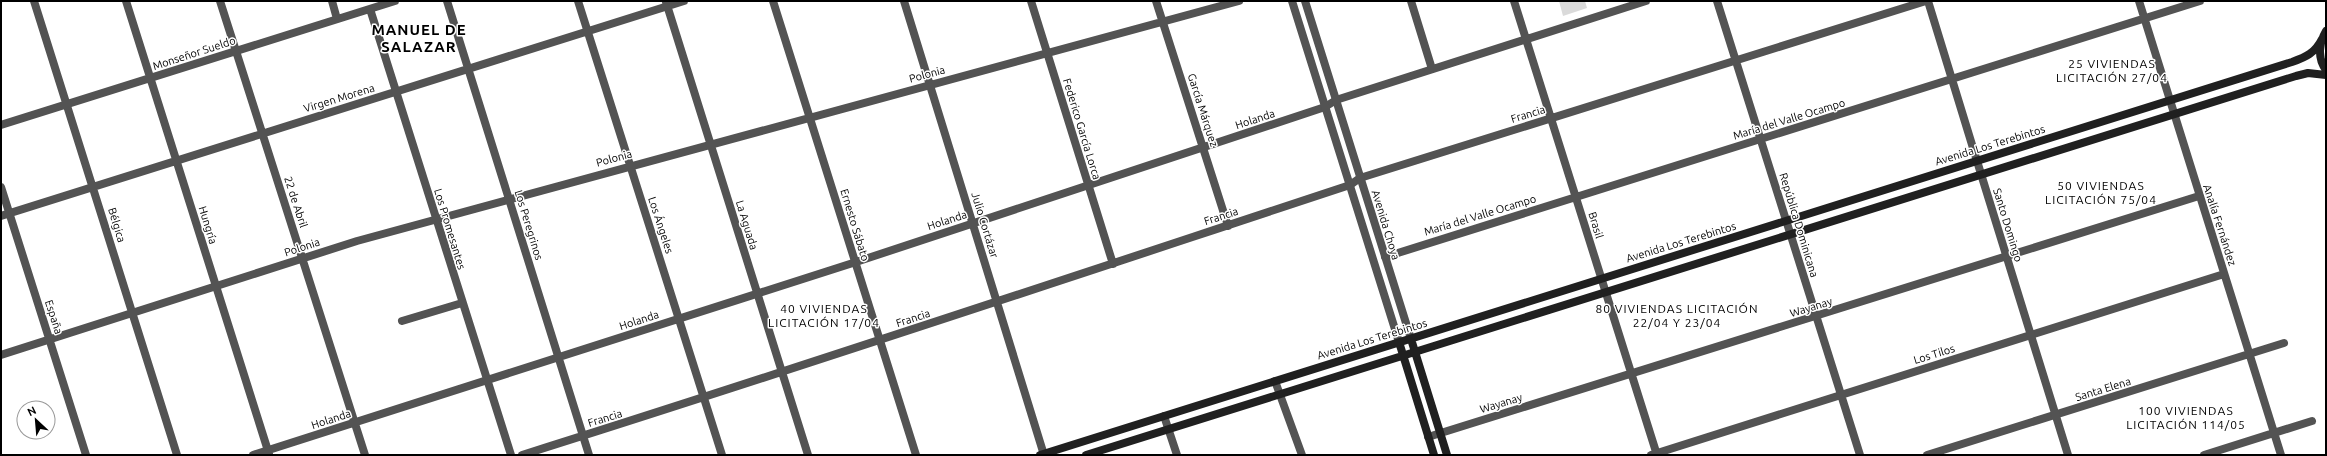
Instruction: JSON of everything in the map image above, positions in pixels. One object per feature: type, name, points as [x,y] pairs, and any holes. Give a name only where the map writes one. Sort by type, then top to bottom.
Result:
[{"type":"main road","points":[[2326,31],[2322,39],[2320,58],[2326,70]]},
{"type":"main road","name":"Avenida Los Terebintos","points":[[1043,455],[2307,57],[2318,47],[2322,39]]},
{"type":"main road","points":[[1086,455],[2296,76],[2317,73],[2326,75]]},
{"type":"main road","name":"Avenida Choya","points":[[1410,339],[1447,455]]},
{"type":"main road","name":"Avenida Choya","points":[[1399,342],[1434,455]]},
{"type":"street","name":"Bélgica","points":[[34,1],[177,455]]},
{"type":"street","name":"Hungría","points":[[126,1],[268,453]]},
{"type":"street","name":"22 de Abril","points":[[220,1],[365,455]]},
{"type":"street","points":[[332,1],[337,19]]},
{"type":"street","name":"Monseñor Sueldo","points":[[1,125],[395,1]]},
{"type":"street","name":"Los Peregrinos","points":[[447,1],[589,455]]},
{"type":"street","name":"Los Ángeles","points":[[578,1],[722,455]]},
{"type":"street","name":"Virgen Morena","points":[[5,214],[469,69],[667,4],[684,1]]},
{"type":"street","name":"Ernesto Sábato","points":[[774,1],[916,455]]},
{"type":"street","name":"Julio Cortázar","points":[[904,1],[1043,455]]},
{"type":"street","name":"Federico García Lorca","points":[[1031,1],[1113,264]]},
{"type":"street","name":"García Márquez","points":[[1156,1],[1228,226]]},
{"type":"street","name":"Polonia","points":[[1,355],[216,286],[436,219],[630,165],[1239,1]]},
{"type":"street","name":"Avenida Choya","points":[[1292,1],[1399,342]]},
{"type":"street","name":"Avenida Choya","points":[[1305,1],[1410,339]]},
{"type":"street","points":[[1411,1],[1432,69]]},
{"type":"street","name":"Brasil","points":[[1514,1],[1606,292],[1655,454]]},
{"type":"street","name":"Holanda","points":[[253,455],[268,453],[355,422],[856,262],[1325,107],[1336,100],[1646,1]]},
{"type":"street","name":"República Dominicana","points":[[1717,1],[1860,455]]},
{"type":"street","name":"Francia","points":[[522,455],[704,398],[1228,226],[1350,185],[1360,178],[1927,1]]},
{"type":"street","name":"Santo Domingo","points":[[1927,1],[2068,455]]},
{"type":"street","name":"Analía Fernández","points":[[2139,1],[2173,114],[2281,455]]},
{"type":"street","name":"María del Valle Ocampo","points":[[1385,257],[2200,1]]},
{"type":"street","name":"La Aguada","points":[[667,4],[808,455]]},
{"type":"street","name":"Los Promesantes","points":[[370,9],[511,455]]},
{"type":"street","name":"España","points":[[1,187],[5,214],[49,340],[86,455]]},
{"type":"street","name":"Wayanay","points":[[1428,437],[2006,258],[2199,196]]},
{"type":"street","name":"Los Tilos","points":[[1655,454],[2224,274]]},
{"type":"street","points":[[402,321],[462,303]]},
{"type":"street","name":"Santa Elena","points":[[1927,455],[2284,343]]},
{"type":"street","points":[[1275,381],[1302,455]]},
{"type":"street","points":[[1164,416],[1177,455]]},
{"type":"street","points":[[2204,455],[2312,422]]},
{"type":"shaded area","points":[[1559,1],[1585,1],[1587,8],[1563,16]]},
{"type":"district","name":"MANUEL DE SALAZAR","points":[[419,38]]},
{"type":"district","name":"25 VIVIENDAS LICITACIÓN 27/04","points":[[2112,70]]},
{"type":"district","name":"50 VIVIENDAS LICITACIÓN 75/04","points":[[2101,192]]},
{"type":"district","name":"40 VIVIENDAS LICITACIÓN 17/04","points":[[824,315]]},
{"type":"district","name":"80 VIVIENDAS LICITACIÓN 22/04 Y 23/04","points":[[1677,315]]},
{"type":"district","name":"100 VIVIENDAS LICITACIÓN 114/05","points":[[2186,417]]}]
